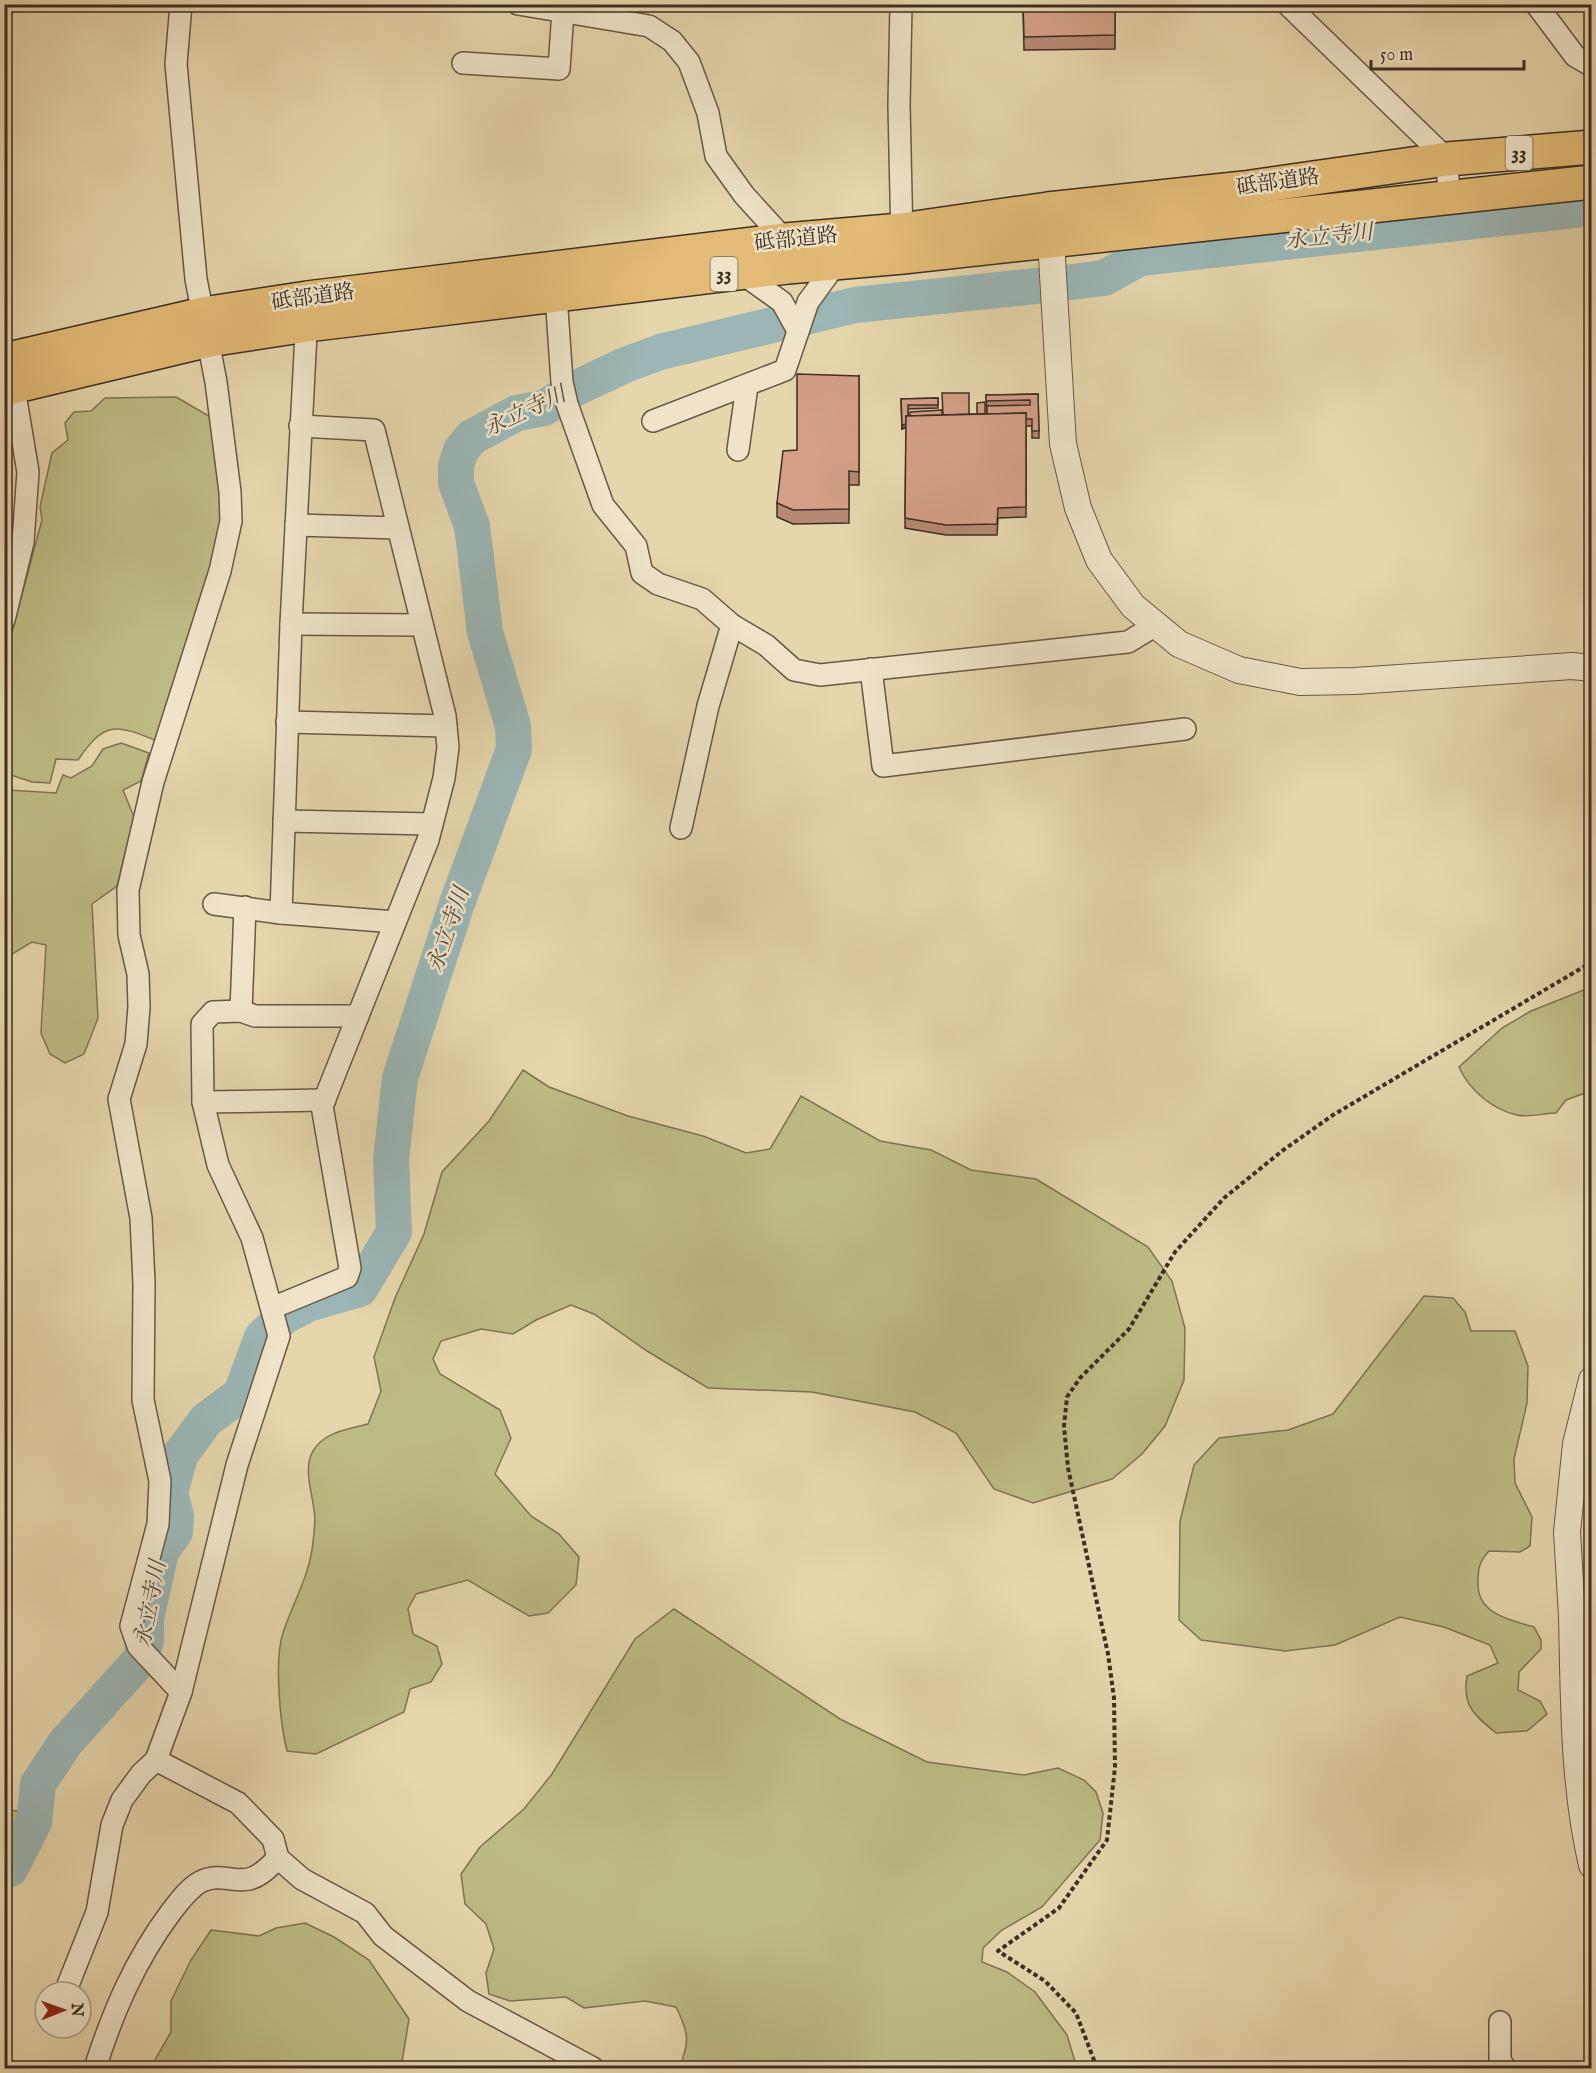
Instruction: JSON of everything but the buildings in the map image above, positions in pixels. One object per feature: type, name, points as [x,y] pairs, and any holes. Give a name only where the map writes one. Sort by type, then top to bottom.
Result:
[{"type":"highway","name":"砥部道路","points":[[8,374],[206,327],[307,312],[786,253],[902,243],[1050,224],[1245,188],[1447,159],[1592,147]]},
{"type":"highway","name":"砥部道路","points":[[1050,224],[1449,198],[1592,182]]},
{"type":"highway","name":"砥部道路","points":[[307,312],[556,295],[740,273],[786,253],[837,262],[902,243]]},
{"type":"street","points":[[180,1692],[138,1646],[131,1626],[132,1613],[158,1524],[159,1481],[143,1400],[144,1282],[141,1218],[119,1099],[136,1044],[139,1007],[138,974],[129,935],[128,890],[153,782],[220,571],[231,521],[230,492],[206,327],[196,279],[176,64],[181,4]]},
{"type":"street","points":[[518,4],[649,26],[672,41],[689,62],[708,113],[716,156],[786,253]]},
{"type":"street","points":[[901,4],[899,105],[902,243]]},
{"type":"street","points":[[1287,4],[1447,159],[1449,198]]},
{"type":"street","points":[[1536,4],[1575,56],[1592,66]]},
{"type":"street","points":[[463,63],[559,69],[563,11]]},
{"type":"street","points":[[1050,224],[1063,444],[1078,508],[1099,560],[1133,606],[1179,644],[1239,670],[1300,682],[1355,681],[1572,666],[1592,668]]},
{"type":"street","points":[[653,421],[785,370],[808,302],[837,262]]},
{"type":"street","points":[[740,273],[782,302],[798,331]]},
{"type":"street","points":[[556,295],[562,382],[567,404],[603,505],[636,546],[642,573],[658,584],[702,599],[732,625],[766,645],[794,670],[820,675],[1128,642],[1156,625]]},
{"type":"street","points":[[280,913],[291,624],[307,312]]},
{"type":"street","points":[[4,620],[23,542],[28,472],[8,374]]},
{"type":"street","points":[[738,450],[747,386]]},
{"type":"street","points":[[275,1320],[347,1277],[350,1268],[322,1106],[432,824],[444,778],[448,747],[446,726],[374,430],[300,426]]},
{"type":"street","points":[[296,525],[398,528]]},
{"type":"street","points":[[291,624],[422,625]]},
{"type":"street","points":[[681,828],[708,706],[732,625]]},
{"type":"street","points":[[871,669],[883,766],[1185,729]]},
{"type":"street","points":[[287,722],[446,726]]},
{"type":"street","points":[[284,821],[432,824]]},
{"type":"street","points":[[214,904],[280,913],[395,922]]},
{"type":"street","points":[[241,1011],[246,907]]},
{"type":"street","points":[[70,1980],[97,1912],[112,1825],[122,1800],[141,1774],[156,1760],[180,1692],[275,1320],[252,1238],[218,1165],[203,1102],[202,1024],[213,1012],[241,1011],[255,1016],[358,1016]]},
{"type":"street","points":[[203,1102],[324,1100]]},
{"type":"street","points":[[1592,1380],[1576,1444],[1568,1523],[1576,1754],[1585,1834],[1592,1865]]},
{"type":"street","points":[[1572,1616],[1592,1644]]},
{"type":"street","points":[[156,1760],[238,1803],[273,1839],[278,1858],[302,1879],[366,1913],[383,1936],[468,2001],[593,2068]]},
{"type":"street","points":[[95,2068],[113,2013],[143,1952],[184,1895],[200,1882],[224,1876],[248,1880],[263,1873],[278,1858]]},
{"type":"street","points":[[1500,2022],[1500,2060],[1505,2068]]},
{"type":"path","points":[[1097,2068],[1076,2013],[1045,1981],[998,1951],[1059,1908],[1107,1840],[1115,1767],[1114,1698],[1108,1654],[1068,1468],[1064,1426],[1067,1397],[1080,1378],[1129,1329],[1175,1252],[1224,1198],[1282,1151],[1333,1115],[1592,962]]},
{"type":"shaded area","points":[[176,397],[214,419],[225,519],[159,742],[122,729],[113,729],[96,738],[78,760],[56,759],[50,783],[32,782],[5,773],[4,662],[42,520],[40,507],[52,453],[68,440],[65,423],[74,412],[91,411],[105,398]]},
{"type":"shaded area","points":[[121,743],[149,753],[141,781],[123,790],[134,817],[117,886],[92,904],[98,1018],[84,1054],[65,1063],[50,1054],[41,1033],[46,945],[32,942],[9,956],[5,954],[5,792],[8,790],[56,793],[63,775],[71,778],[92,766],[103,749]]},
{"type":"shaded area","points":[[1591,987],[1591,1091],[1566,1100],[1556,1113],[1521,1116],[1499,1109],[1469,1084],[1459,1067],[1502,1028],[1531,1011]]},
{"type":"shaded area","points":[[523,1070],[549,1087],[628,1116],[703,1136],[746,1153],[770,1149],[801,1096],[880,1141],[931,1150],[971,1170],[1036,1179],[1148,1247],[1172,1281],[1185,1328],[1184,1380],[1165,1426],[1142,1454],[1112,1479],[1033,1503],[994,1489],[956,1433],[915,1412],[812,1392],[708,1388],[647,1351],[594,1314],[571,1305],[536,1320],[513,1334],[481,1329],[441,1341],[433,1359],[440,1374],[500,1410],[511,1438],[495,1474],[531,1516],[559,1534],[579,1557],[576,1585],[548,1613],[529,1616],[468,1580],[416,1594],[408,1609],[413,1634],[437,1646],[442,1664],[431,1682],[410,1689],[404,1712],[316,1754],[287,1751],[280,1709],[278,1675],[280,1644],[305,1577],[311,1554],[315,1518],[309,1480],[310,1458],[323,1439],[368,1424],[381,1391],[374,1357],[395,1298],[424,1234],[442,1172],[489,1121]]},
{"type":"shaded area","points":[[1424,1296],[1453,1298],[1465,1312],[1471,1331],[1515,1331],[1528,1366],[1527,1403],[1514,1459],[1515,1483],[1532,1517],[1530,1546],[1520,1552],[1489,1551],[1483,1558],[1478,1572],[1479,1592],[1488,1608],[1504,1618],[1534,1627],[1541,1640],[1541,1649],[1519,1672],[1518,1690],[1540,1701],[1547,1714],[1527,1731],[1496,1733],[1471,1709],[1466,1695],[1467,1676],[1498,1663],[1490,1645],[1444,1627],[1400,1617],[1335,1645],[1285,1651],[1201,1640],[1179,1620],[1180,1521],[1194,1465],[1219,1438],[1288,1430],[1333,1414]]},
{"type":"shaded area","points":[[674,1609],[840,1719],[927,1762],[1024,1775],[1058,1768],[1084,1780],[1096,1792],[1103,1813],[1100,1840],[1042,1907],[1002,1930],[983,1948],[982,1962],[1007,1972],[1035,1992],[1067,2035],[1077,2068],[679,2068],[685,2051],[686,2031],[676,2007],[645,2001],[584,2008],[566,1997],[510,2001],[489,1994],[486,1973],[494,1949],[486,1924],[465,1904],[461,1874],[480,1847],[524,1809],[552,1774],[635,1639]]},
{"type":"shaded area","points":[[6,1810],[19,1811],[21,1830],[5,1868]]},
{"type":"shaded area","points":[[305,1923],[334,1937],[369,1960],[409,2019],[401,2068],[141,2068],[152,2065],[171,2032],[171,2001],[191,1960],[211,1930],[259,1936],[276,1928]]},
{"type":"waterway","name":"永立寺川","points":[[1072,282],[1104,278],[1140,258],[1592,208]]},
{"type":"waterway","name":"永立寺川","points":[[4,1872],[10,1869],[34,1822],[38,1784],[66,1742],[140,1660],[146,1640],[146,1619],[161,1551],[175,1532],[176,1516],[170,1492],[181,1454],[206,1420],[241,1394],[262,1337],[285,1316],[308,1304],[360,1289],[394,1232],[391,1160],[400,1078],[456,906],[514,749],[513,726],[485,632],[472,526],[456,483],[456,466],[461,450],[472,437],[517,413],[544,408],[574,389],[660,352],[855,305],[1036,286]]}]
